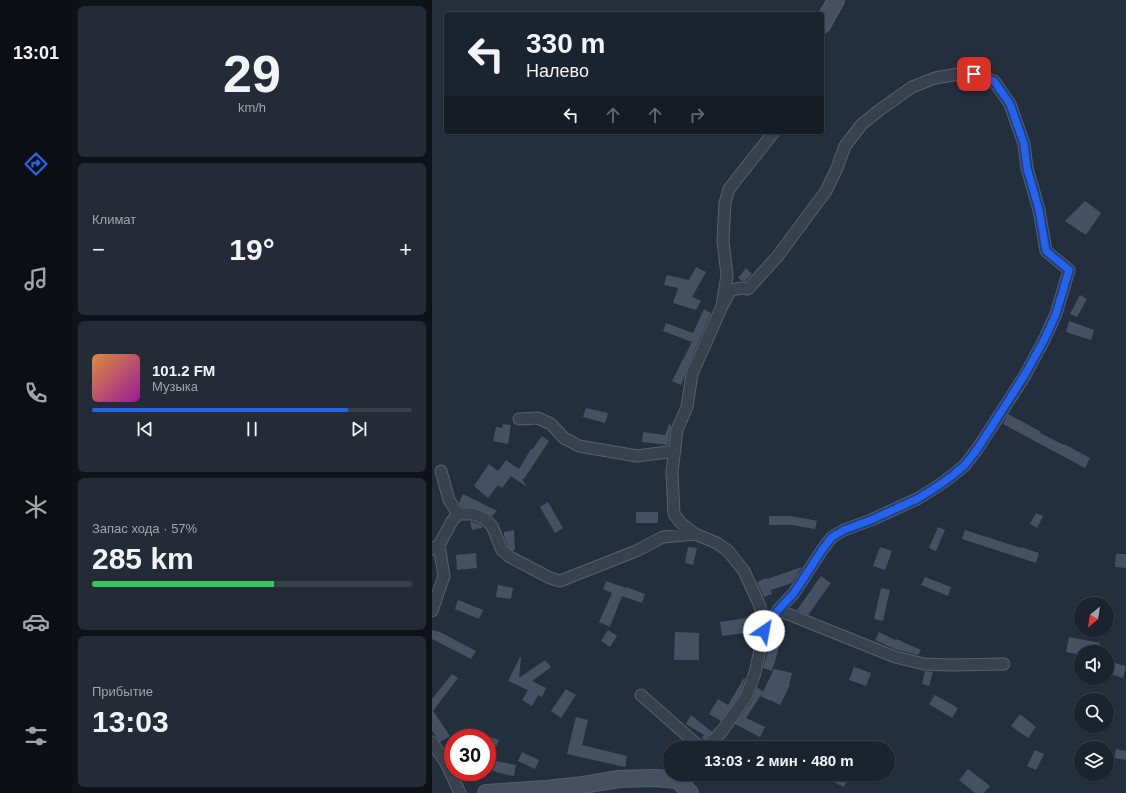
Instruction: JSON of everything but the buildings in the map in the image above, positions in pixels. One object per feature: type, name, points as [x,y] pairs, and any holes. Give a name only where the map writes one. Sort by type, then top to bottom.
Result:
[{"type":"street","points":[[824,21],[836,0]]},
{"type":"street","points":[[712,741],[746,698],[756,673],[764,631],[760,606],[744,571],[728,551],[716,543],[695,534],[681,523],[674,514],[672,472],[674,451],[677,430],[687,407],[692,374],[722,306],[731,290],[742,288],[748,289],[777,257],[826,191],[845,146],[862,124],[912,87],[935,78],[958,74],[974,74],[994,81],[1010,104],[1024,144],[1027,168],[1039,210],[1046,251],[1069,270],[1056,314],[1044,340],[1024,376],[978,448],[965,465],[938,486],[917,499],[871,520],[844,530],[832,537],[794,593],[778,610],[764,631]]},
{"type":"street","points":[[722,306],[727,275],[723,241],[725,203],[729,189],[742,170],[772,134]]},
{"type":"street","points":[[519,420],[538,418],[550,424],[564,438],[579,446],[637,456],[674,451]]},
{"type":"street","points":[[442,472],[449,500],[458,514]]},
{"type":"street","points":[[432,611],[444,576],[436,547],[458,514],[474,514],[484,519],[492,526],[502,550],[523,564],[550,578],[560,581],[636,551],[663,538],[695,534]]},
{"type":"street","points":[[778,610],[895,657],[924,664],[951,666],[1004,664]]},
{"type":"street","points":[[641,695],[693,741]]},
{"type":"street","points":[[432,742],[446,763],[460,793]]},
{"type":"street","points":[[486,793],[583,785],[619,778],[663,778]]},
{"type":"street","points":[[682,781],[690,793]]},
{"type":"route","points":[[764,631],[778,610],[794,593],[832,537],[844,530],[871,520],[917,499],[938,486],[965,465],[978,448],[1024,376],[1044,340],[1056,314],[1069,270],[1046,251],[1039,210],[1027,168],[1024,144],[1010,104],[994,81],[974,74]]}]
